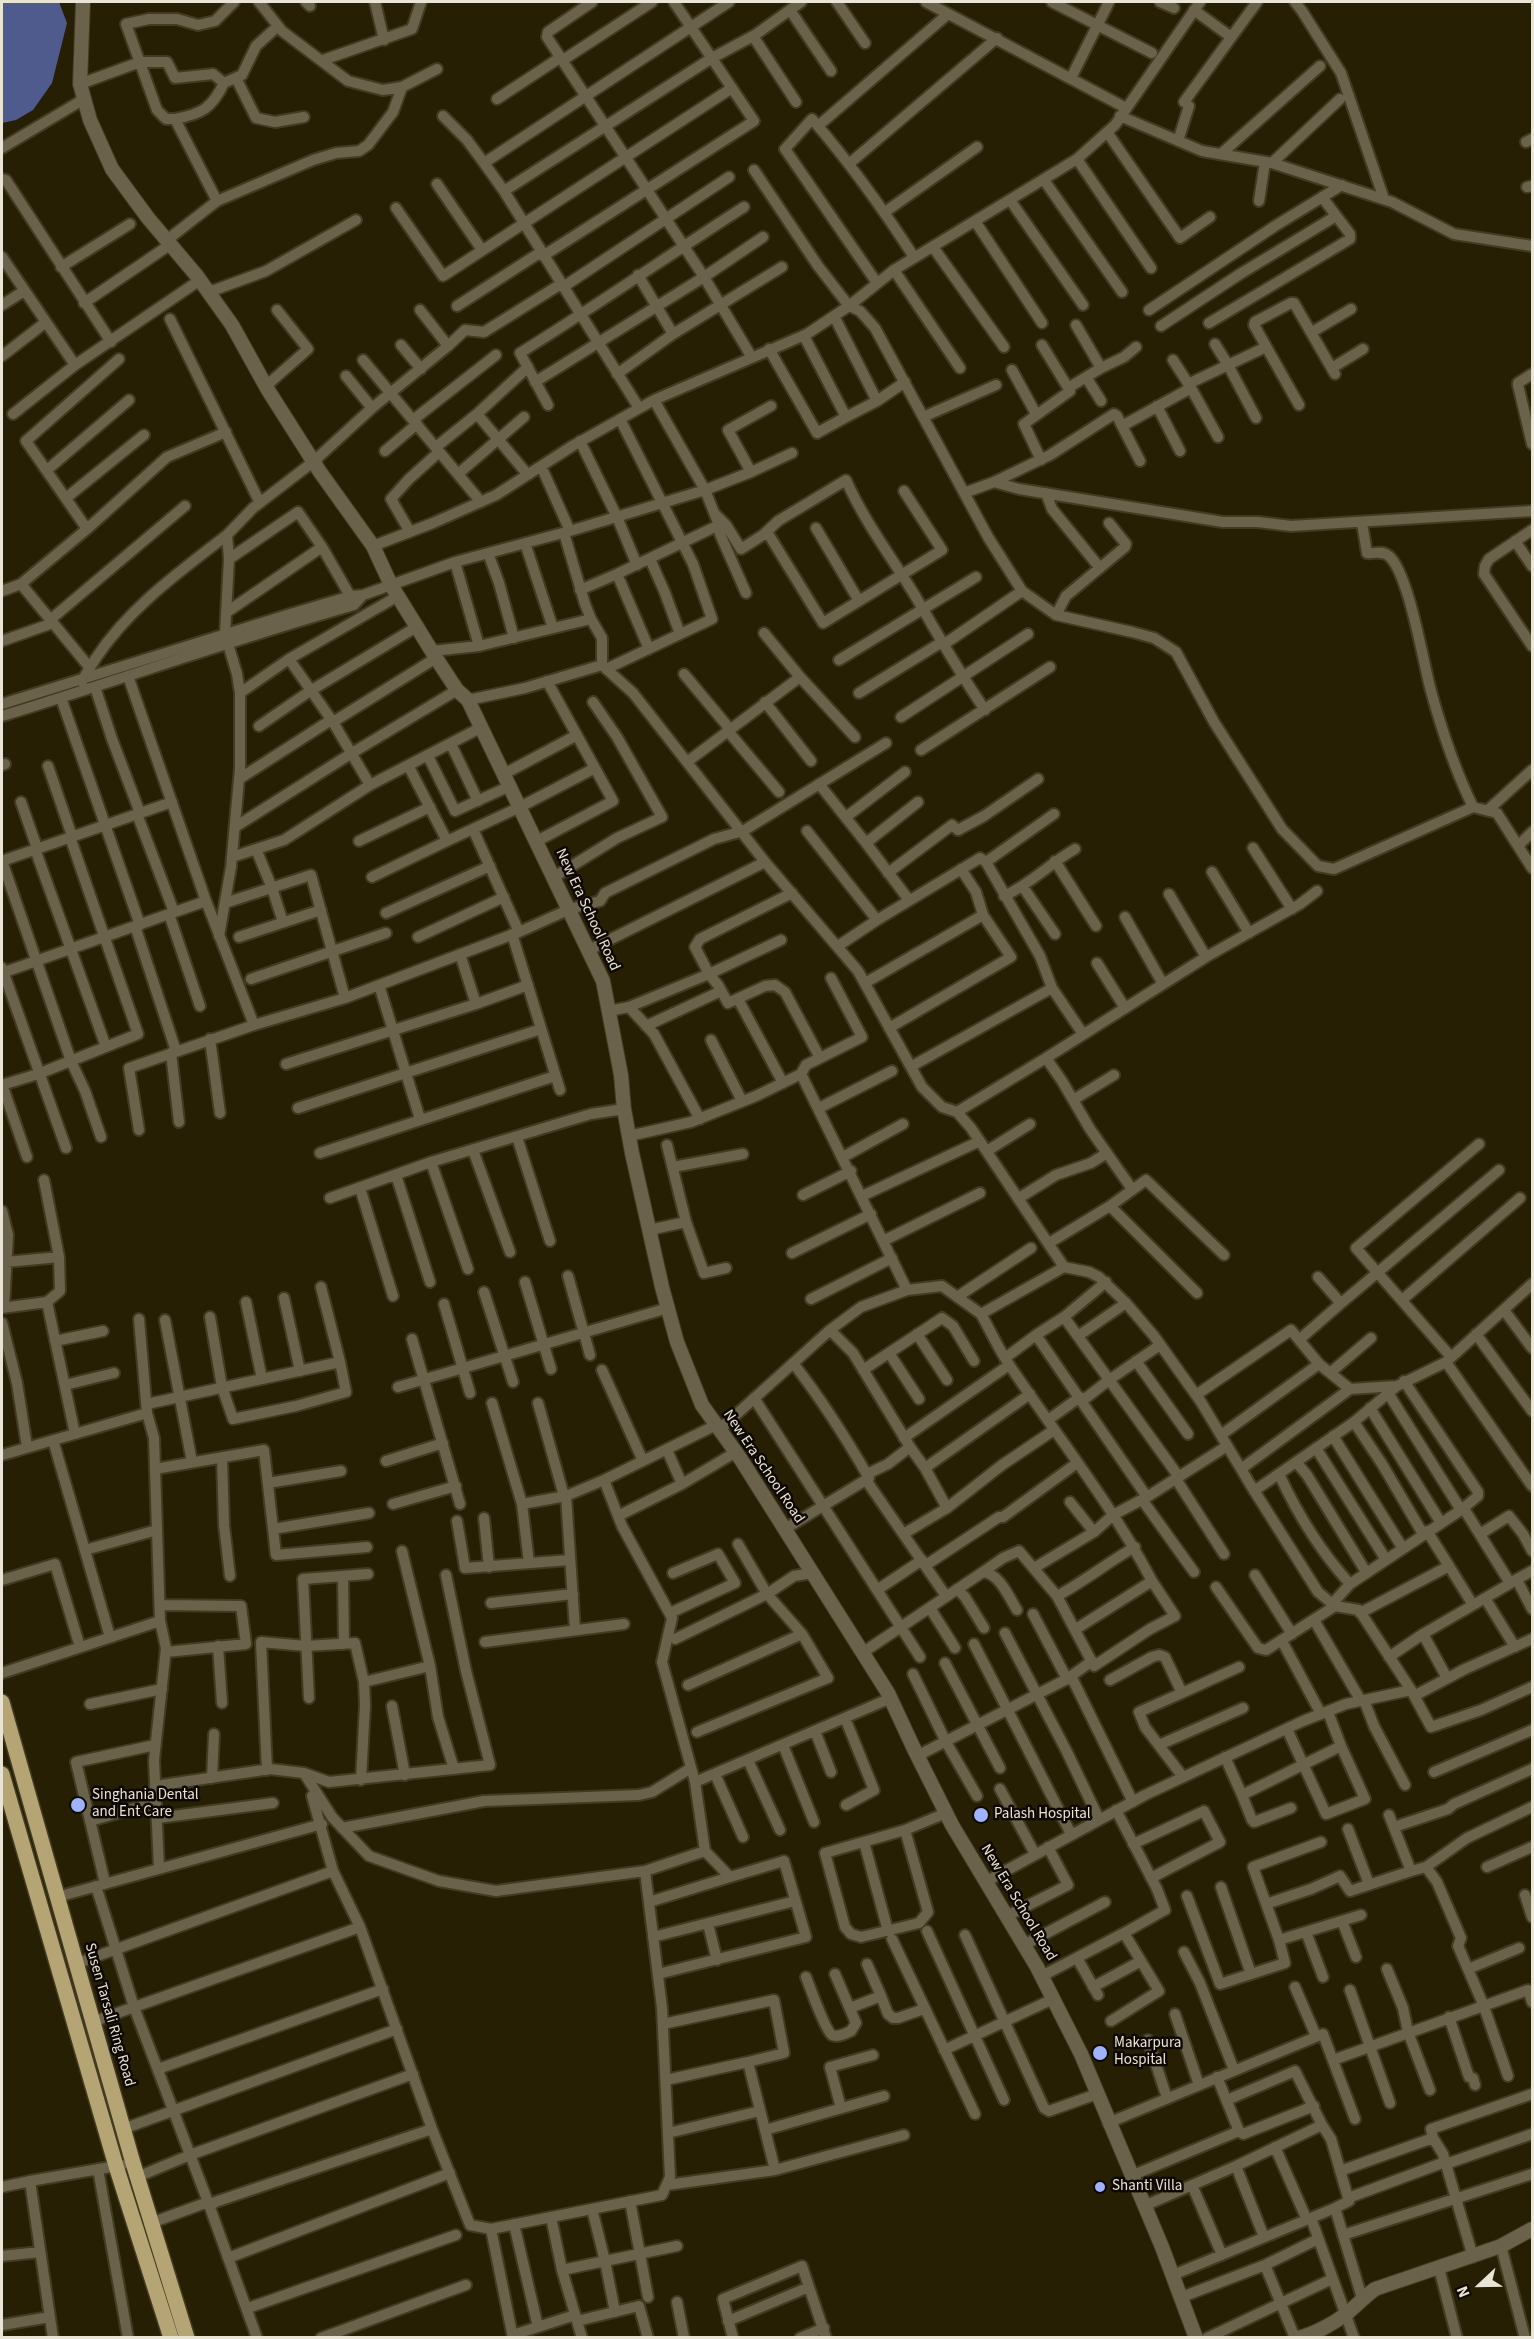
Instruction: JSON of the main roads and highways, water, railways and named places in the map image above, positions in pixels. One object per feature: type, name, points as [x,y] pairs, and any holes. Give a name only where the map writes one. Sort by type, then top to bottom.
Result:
[{"type":"main road","name":"Susen Tarsali Ring Road","points":[[2,1702],[123,2129],[187,2337]]},
{"type":"main road","points":[[2,1774],[116,2166],[171,2337]]},
{"type":"water","points":[[2,2],[59,2],[67,23],[52,83],[33,110],[16,120],[2,123]]},
{"type":"place","name":"Singhania Dental and Ent Care","points":[[78,1805]]},
{"type":"place","name":"Palash Hospital","points":[[981,1815]]},
{"type":"place","name":"Makarpura Hospital","points":[[1100,2053]]},
{"type":"place","name":"Shanti Villa","points":[[1100,2187]]}]
